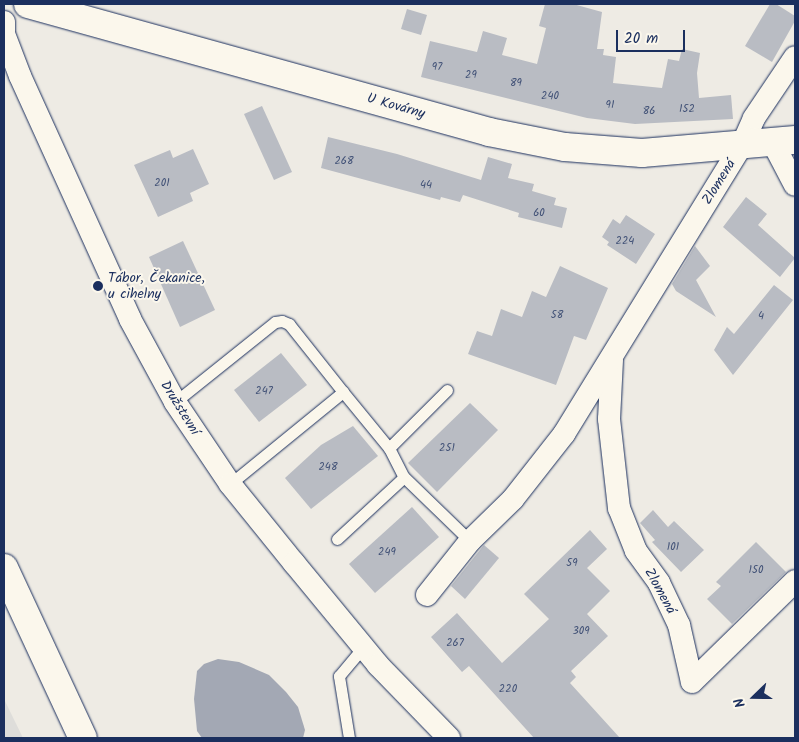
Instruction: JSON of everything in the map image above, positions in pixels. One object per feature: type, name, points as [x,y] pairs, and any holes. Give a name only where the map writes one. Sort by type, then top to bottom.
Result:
[{"type":"street","name":"U Kovárny","points":[[28,4],[489,132],[565,147],[642,153],[743,143],[784,142]]},
{"type":"street","name":"Družstevní","points":[[4,22],[4,34],[20,76],[130,319],[175,402],[230,484],[362,647],[449,738]]},
{"type":"street","name":"Zlomená","points":[[427,595],[470,541],[513,499],[558,441],[612,359],[743,143],[754,118],[795,57]]},
{"type":"street","points":[[784,142],[795,184]]},
{"type":"street","name":"Zlomená","points":[[612,359],[609,419],[619,508],[636,551],[658,583],[679,625],[692,682],[795,581]]},
{"type":"street","points":[[4,568],[84,738]]},
{"type":"lane","points":[[175,402],[276,322],[282,321],[289,324],[389,448],[404,477],[470,541]]},
{"type":"lane","points":[[389,448],[447,390]]},
{"type":"lane","points":[[230,484],[342,392]]},
{"type":"lane","points":[[337,539],[404,477]]},
{"type":"lane","points":[[349,738],[339,676],[362,647]]},
{"type":"shaded area","points":[[218,659],[239,662],[269,675],[298,707],[305,730],[303,738],[202,738],[197,731],[194,699],[197,671],[204,664]]},
{"type":"shaded area","points":[[4,699],[23,738],[4,738]]},
{"type":"building","points":[[545,4],[573,4],[602,12],[597,49],[604,49],[603,55],[616,57],[613,83],[662,88],[668,59],[679,61],[682,49],[700,53],[697,73],[699,98],[731,95],[733,119],[635,124],[587,118],[421,77],[430,41],[477,52],[483,31],[507,38],[502,55],[537,64],[546,28],[539,26]]},
{"type":"building","points":[[770,4],[776,4],[795,16],[795,21],[772,62],[745,46]]},
{"type":"building","points":[[407,9],[427,15],[421,35],[401,29]]},
{"type":"building","points":[[262,106],[292,172],[274,180],[244,114]]},
{"type":"building","points":[[328,137],[397,154],[481,180],[488,157],[512,164],[508,178],[534,184],[532,191],[556,198],[554,205],[567,208],[562,228],[518,217],[519,213],[463,195],[460,202],[441,197],[440,200],[321,168]]},
{"type":"building","points":[[193,149],[209,184],[190,193],[193,201],[158,217],[134,165],[170,150],[173,158]]},
{"type":"building","points":[[746,197],[767,214],[758,225],[795,258],[780,277],[723,227]]},
{"type":"building","points":[[626,215],[655,234],[636,264],[607,245],[609,242],[602,237],[613,219],[620,224]]},
{"type":"building","points":[[183,241],[215,310],[180,327],[149,257]]},
{"type":"building","points":[[695,246],[710,266],[696,280],[716,317],[676,291],[672,284]]},
{"type":"building","points":[[560,266],[608,288],[586,340],[574,336],[556,385],[468,354],[477,331],[492,336],[501,309],[522,317],[532,291],[546,297]]},
{"type":"building","points":[[774,285],[793,300],[733,375],[714,350],[727,327],[734,334]]},
{"type":"building","points":[[281,353],[307,385],[259,422],[234,390]]},
{"type":"building","points":[[470,403],[498,430],[437,492],[408,463]]},
{"type":"building","points":[[353,426],[378,456],[311,509],[285,478],[321,445]]},
{"type":"building","points":[[412,507],[439,537],[375,593],[349,564]]},
{"type":"building","points":[[653,510],[668,527],[674,521],[704,550],[681,572],[652,542],[655,540],[640,523]]},
{"type":"building","points":[[590,530],[607,549],[587,568],[610,591],[587,614],[608,636],[571,671],[576,677],[570,683],[620,738],[534,738],[469,666],[462,672],[431,637],[457,613],[502,663],[549,619],[524,594]]},
{"type":"building","points":[[756,542],[786,572],[732,624],[707,599],[721,586],[716,582]]},
{"type":"building","points":[[484,545],[499,558],[465,599],[451,586]]},
{"type":"place","name":"Tábor, Čekanice, u cihelny","points":[[98,286]]}]
